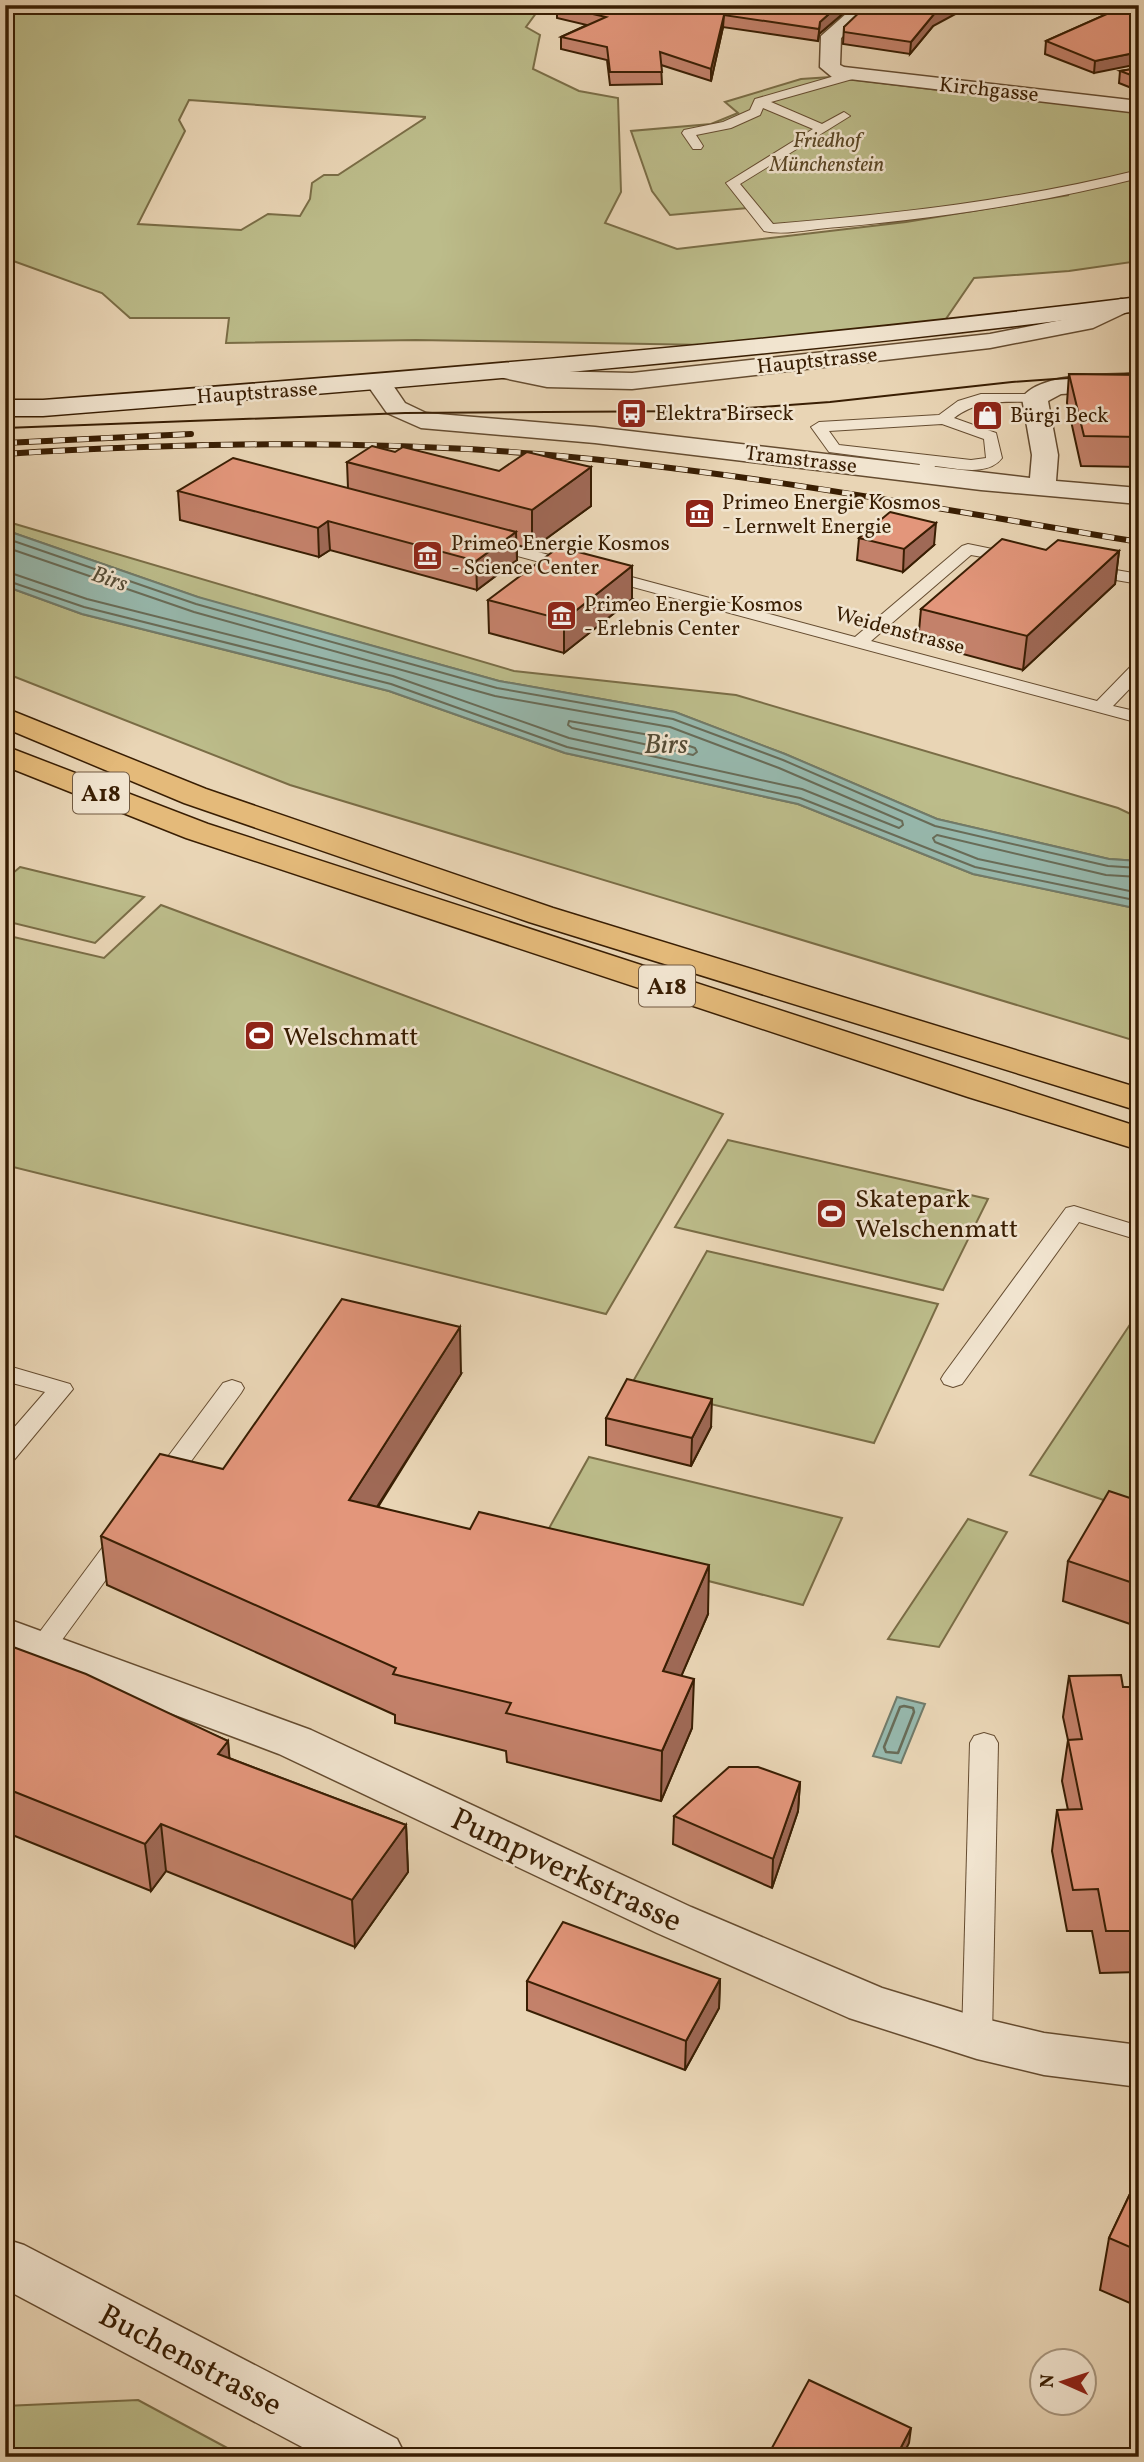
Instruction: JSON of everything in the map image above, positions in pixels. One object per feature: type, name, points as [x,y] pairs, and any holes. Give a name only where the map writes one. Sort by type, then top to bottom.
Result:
[{"type":"highway","name":"A18","points":[[5,717],[195,796],[541,915],[1139,1100]]},
{"type":"highway","name":"A18","points":[[5,755],[197,831],[1139,1139]]},
{"type":"street","points":[[845,74],[830,67],[831,36],[868,5]]},
{"type":"street","name":"Kirchgasse","points":[[845,74],[1139,107]]},
{"type":"street","points":[[1059,96],[1100,80]]},
{"type":"street","name":"Hauptstrasse","points":[[5,408],[508,372],[547,379],[632,381],[1001,339],[1084,323],[1130,305]]},
{"type":"street","points":[[1040,488],[1046,475],[1047,457],[1035,398],[1055,387],[1139,381]]},
{"type":"street","name":"Tramstrasse","points":[[379,383],[396,408],[421,420],[926,467],[1040,488],[1139,496]]},
{"type":"street","name":"Pumpwerkstrasse","points":[[24,1641],[295,1742],[674,1920],[867,2004],[977,2038],[1044,2054],[1139,2066]]},
{"type":"street","name":"Buchenstrasse","points":[[5,2262],[377,2457]]},
{"type":"lane","points":[[759,102],[845,74]]},
{"type":"lane","points":[[759,102],[820,128]]},
{"type":"lane","points":[[697,146],[688,132],[727,125],[756,112],[759,102]]},
{"type":"lane","points":[[844,116],[732,183],[769,228],[991,206],[1083,189],[1139,174]]},
{"type":"lane","points":[[943,419],[963,404],[981,398],[1035,398]]},
{"type":"lane","points":[[943,419],[991,436],[994,458],[990,463],[926,467],[834,449],[819,427],[943,419]]},
{"type":"lane","name":"Weidenstrasse","points":[[472,540],[1139,718]]},
{"type":"lane","points":[[858,643],[968,550],[1033,561]]},
{"type":"lane","points":[[1073,567],[1139,579]]},
{"type":"lane","points":[[1101,708],[1139,668]]},
{"type":"lane","points":[[953,1379],[1074,1213],[1139,1233]]},
{"type":"lane","points":[[5,1373],[61,1389],[5,1454]]},
{"type":"lane","points":[[24,1641],[141,1513],[232,1388]]},
{"type":"lane","points":[[977,2038],[984,1743]]},
{"type":"green space","name":"Friedhof Münchenstein","points":[[5,5],[542,5],[526,27],[540,35],[533,69],[579,91],[618,98],[621,192],[605,223],[677,249],[906,222],[1069,195],[903,221],[767,231],[748,208],[670,215],[652,191],[631,131],[711,124],[738,113],[725,102],[801,79],[831,77],[1031,101],[1068,102],[1139,113],[1139,261],[1069,271],[974,278],[939,329],[769,346],[416,340],[226,343],[229,318],[130,318],[102,293],[5,258]],"holes":[[[189,100],[425,117],[338,175],[324,175],[312,183],[310,199],[300,216],[268,214],[241,230],[138,224],[185,131],[179,120]]]},
{"type":"green space","points":[[5,521],[514,671],[736,695],[1118,808],[1139,818],[1139,861],[1109,859],[937,819],[785,754],[675,712],[499,681],[203,599],[5,530]]},
{"type":"green space","points":[[5,586],[82,614],[389,691],[565,753],[798,804],[973,874],[1139,909],[1139,1042],[290,785],[5,673]]},
{"type":"green space","points":[[20,867],[144,897],[95,943],[5,921],[5,880]]},
{"type":"green space","name":"Welschmatt","points":[[161,905],[723,1114],[606,1314],[5,1165],[5,935],[104,958]]},
{"type":"green space","name":"Skatepark Welschenmatt","points":[[728,1140],[988,1199],[943,1290],[675,1227]]},
{"type":"green space","points":[[707,1251],[938,1304],[874,1443],[631,1385]]},
{"type":"green space","points":[[1139,1311],[1139,1512],[1030,1475]]},
{"type":"green space","points":[[589,1457],[842,1518],[803,1605],[543,1539]]},
{"type":"green space","points":[[968,1519],[1007,1532],[939,1647],[888,1639]]},
{"type":"green space","points":[[138,2400],[244,2457],[5,2457],[5,2406]]},
{"type":"water","name":"Birs","points":[[5,530],[198,597],[499,681],[675,712],[785,754],[937,819],[1109,859],[1139,861],[1139,909],[973,874],[798,804],[565,753],[389,691],[82,614],[5,586]]},
{"type":"water","points":[[897,1697],[925,1704],[901,1763],[873,1756]]},
{"type":"building","points":[[558,5],[839,5],[820,22],[819,29],[724,15],[711,69],[660,52],[662,72],[610,72],[607,47],[561,37],[606,17]]},
{"type":"building","points":[[867,5],[951,5],[934,14],[911,42],[844,32],[844,27]]},
{"type":"building","points":[[1127,5],[1139,5],[1139,52],[1095,61],[1046,41]]},
{"type":"building","points":[[1139,68],[1139,78],[1120,71]]},
{"type":"building","points":[[1069,374],[1139,375],[1139,437],[1084,436]]},
{"type":"building","points":[[372,446],[395,452],[403,447],[499,471],[527,452],[591,467],[532,510],[347,462]]},
{"type":"building","points":[[233,458],[516,532],[476,561],[328,521],[318,528],[178,491]]},
{"type":"building","points":[[890,512],[936,523],[904,549],[859,538]]},
{"type":"building","points":[[1002,539],[1046,550],[1058,540],[1119,551],[1027,636],[921,609]]},
{"type":"building","points":[[559,547],[632,566],[564,620],[488,600]]},
{"type":"building","points":[[342,1299],[460,1327],[349,1500],[470,1529],[479,1512],[709,1565],[663,1671],[694,1679],[662,1751],[506,1713],[511,1703],[393,1674],[396,1668],[101,1536],[160,1454],[223,1469]]},
{"type":"building","points":[[627,1379],[712,1399],[692,1438],[606,1418]]},
{"type":"building","points":[[1109,1491],[1139,1501],[1139,1585],[1068,1561]]},
{"type":"building","points":[[5,1644],[86,1674],[228,1741],[218,1754],[406,1825],[352,1900],[161,1824],[145,1844],[5,1788]]},
{"type":"building","points":[[1121,1675],[1123,1687],[1139,1687],[1139,1931],[1106,1931],[1098,1889],[1073,1890],[1057,1810],[1082,1809],[1068,1740],[1082,1739],[1069,1676]]},
{"type":"building","points":[[729,1767],[758,1767],[800,1782],[773,1859],[674,1816]]},
{"type":"building","points":[[563,1922],[720,1979],[686,2041],[527,1981]]},
{"type":"building","points":[[1139,2175],[1139,2251],[1109,2238]]},
{"type":"building","points":[[809,2380],[911,2428],[896,2457],[767,2457]]},
{"type":"tram line","points":[[5,428],[405,413],[706,411],[830,402],[1012,382],[1139,373]]},
{"type":"railway","points":[[5,443],[191,434]]},
{"type":"railway","points":[[5,454],[271,444],[405,446],[538,454],[689,470],[1139,542]]},
{"type":"place","name":"Elektra Birseck","points":[[632,413]]},
{"type":"place","name":"Bürgi Beck","points":[[987,415]]},
{"type":"place","name":"Primeo Energie Kosmos - Lernwelt Energie","points":[[699,514]]},
{"type":"place","name":"Primeo Energie Kosmos - Science Center","points":[[428,555]]},
{"type":"place","name":"Primeo Energie Kosmos - Erlebnis Center","points":[[561,616]]},
{"type":"place","name":"Welschmatt","points":[[260,1036]]},
{"type":"place","name":"Skatepark Welschenmatt","points":[[832,1213]]}]
